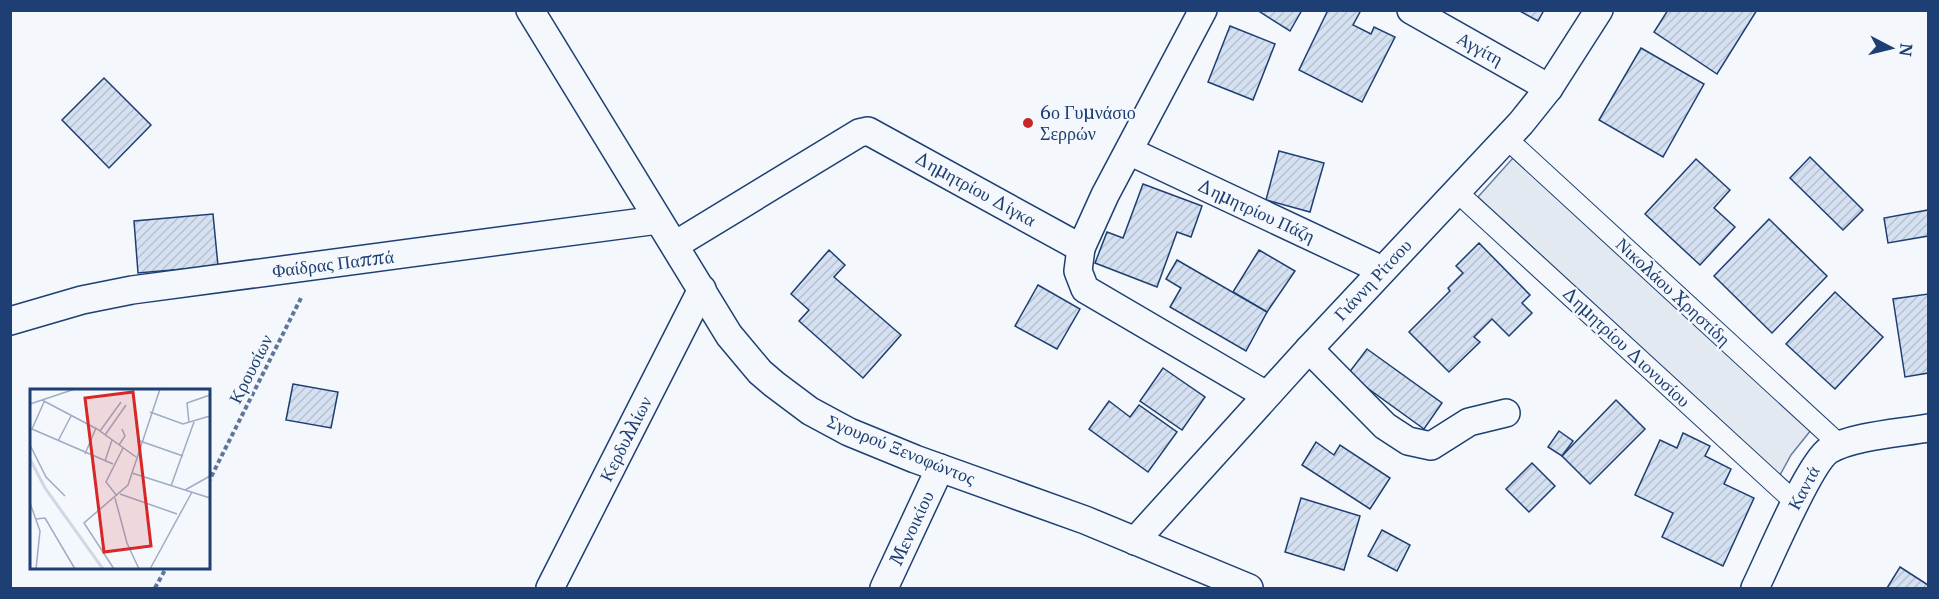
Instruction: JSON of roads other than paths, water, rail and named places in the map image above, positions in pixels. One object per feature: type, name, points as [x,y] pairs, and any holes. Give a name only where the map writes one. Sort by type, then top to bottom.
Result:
[{"type":"street","name":"Σγουρού Ξενοφώντος","points":[[530,10],[729,335],[760,372],[792,399],[828,422],[849,432],[940,468],[1085,520],[1250,588]]},
{"type":"street","points":[[1203,10],[1105,195],[1081,248],[1078,271],[1085,289],[1266,395]]},
{"type":"street","name":"Αγγίτη","points":[[1411,10],[1549,87]]},
{"type":"street","name":"Γιάννη Ρίτσου","points":[[1135,541],[1266,395],[1507,139],[1549,87],[1599,10]]},
{"type":"street","name":"Δημητρίου Δίγκα","points":[[675,245],[859,133],[868,131],[1081,248]]},
{"type":"street","name":"Νικολάου Χρηστίδη","points":[[1507,139],[1839,445]]},
{"type":"street","name":"Δημητρίου Πάζη","points":[[1129,151],[1382,270]]},
{"type":"street","name":"Δημητρίου Διονυσίου","points":[[1457,192],[1796,503]]},
{"type":"street","name":"Φαίδρας Παππά","points":[[10,321],[82,300],[132,290],[658,220]]},
{"type":"street","name":"Κερδυλλίων","points":[[550,588],[702,289]]},
{"type":"street","points":[[1309,349],[1385,426],[1408,441],[1431,446],[1469,422],[1506,413]]},
{"type":"street","name":"Καντά","points":[[1755,588],[1820,458],[1839,445],[1929,428]]},
{"type":"street","name":"Μενοικίου","points":[[884,588],[940,468]]},
{"type":"place","name":"6ο Γυμνάσιο Σερρών","points":[[1028,123]]}]
